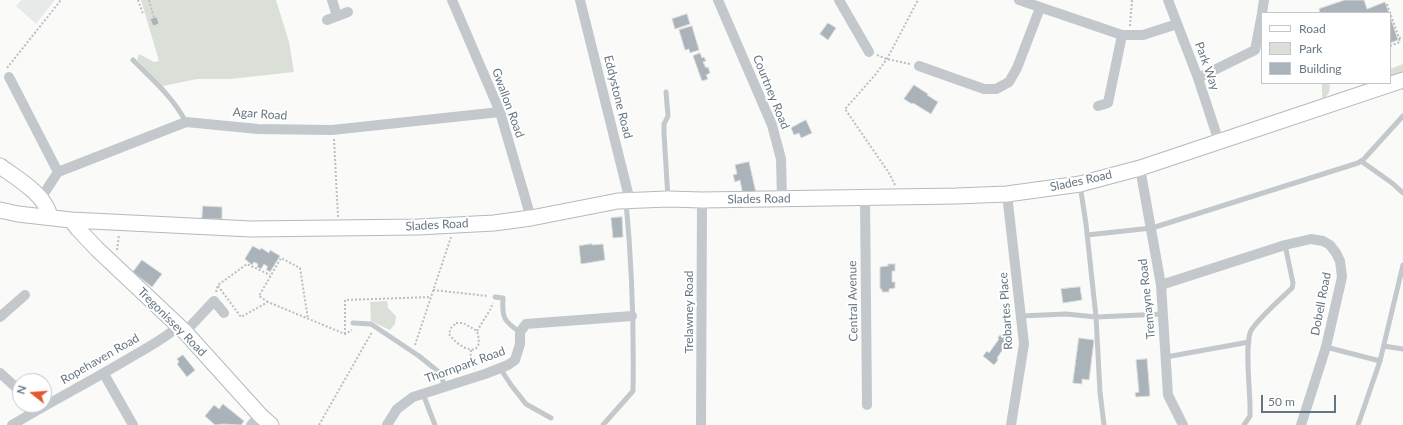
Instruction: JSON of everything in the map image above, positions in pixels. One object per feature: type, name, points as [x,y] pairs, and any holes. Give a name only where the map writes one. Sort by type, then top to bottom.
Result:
[{"type":"street","points":[[332,0],[337,16]]},
{"type":"street","name":"Gwallon Road","points":[[452,0],[500,112],[531,218]]},
{"type":"street","name":"Eddystone Road","points":[[580,0],[628,201]]},
{"type":"street","name":"Courtney Road","points":[[718,0],[772,125],[781,159],[782,198]]},
{"type":"street","points":[[839,0],[869,52]]},
{"type":"street","points":[[1019,0],[1125,36],[1143,35],[1177,24]]},
{"type":"street","name":"Park Way","points":[[1168,0],[1198,78],[1218,142]]},
{"type":"street","points":[[1262,12],[1264,0]]},
{"type":"street","points":[[919,66],[984,89],[996,89],[1009,82],[1017,68],[1040,8]]},
{"type":"street","points":[[326,20],[348,12]]},
{"type":"street","points":[[1198,78],[1255,50],[1261,18]]},
{"type":"street","points":[[1098,106],[1108,102],[1125,36]]},
{"type":"street","points":[[6,75],[58,172],[41,198]]},
{"type":"street","name":"Slades Road","points":[[0,210],[18,214],[71,220],[251,229],[339,228],[453,225],[494,222],[531,218],[628,201],[668,199],[702,200],[1007,194],[1080,184],[1140,168],[1403,80]]},
{"type":"street","name":"Agar Road","points":[[58,172],[186,122],[258,129],[333,130],[500,112]]},
{"type":"street","points":[[0,166],[41,198],[49,209],[50,217]]},
{"type":"street","name":"Tremayne Road","points":[[1140,168],[1152,228],[1161,285],[1168,395],[1183,425]]},
{"type":"street","name":"Robartes Place","points":[[1007,194],[1024,344],[1011,425]]},
{"type":"street","name":"Central Avenue","points":[[865,197],[867,405]]},
{"type":"street","name":"Trelawney Road","points":[[702,200],[702,425]]},
{"type":"street","name":"Tregonissey Road","points":[[71,220],[78,230],[182,329],[255,420],[271,425]]},
{"type":"street","name":"Dobell Road","points":[[1161,285],[1285,245],[1311,239],[1323,241],[1330,245],[1336,252],[1340,261],[1342,277],[1326,347],[1302,425]]},
{"type":"street","points":[[0,317],[25,295]]},
{"type":"street","points":[[214,301],[224,313]]},
{"type":"street","name":"Ropehaven Road","points":[[52,400],[104,374],[167,336],[182,329],[214,301]]},
{"type":"street","points":[[520,332],[526,324],[632,316]]},
{"type":"street","name":"Thornpark Road","points":[[387,425],[397,409],[413,397],[508,365],[515,360],[519,353],[520,332]]},
{"type":"street","points":[[0,373],[12,384]]},
{"type":"street","points":[[104,374],[133,425]]},
{"type":"street","name":"Ropehaven Road","points":[[12,425],[26,421],[33,413]]},
{"type":"lane","points":[[133,60],[167,94],[178,107],[186,122]]},
{"type":"lane","points":[[666,92],[668,116],[664,128],[668,199]]},
{"type":"lane","points":[[1087,235],[1152,228],[1361,161],[1403,116]]},
{"type":"lane","points":[[1361,161],[1392,183],[1403,193]]},
{"type":"lane","points":[[1080,184],[1096,317],[1100,392],[1104,425]]},
{"type":"lane","points":[[603,425],[633,391],[628,201]]},
{"type":"lane","points":[[1244,425],[1250,416],[1248,349],[1250,332],[1292,288],[1293,283],[1285,245]]},
{"type":"lane","points":[[1358,425],[1380,361],[1403,264]]},
{"type":"lane","points":[[495,297],[503,298],[502,314],[509,325],[520,332]]},
{"type":"lane","points":[[1021,316],[1066,314],[1096,317],[1163,314]]},
{"type":"lane","points":[[353,323],[371,324],[411,351],[440,373],[445,387]]},
{"type":"lane","points":[[1166,357],[1249,342]]},
{"type":"lane","points":[[1384,346],[1403,349]]},
{"type":"lane","points":[[1326,347],[1380,361]]},
{"type":"lane","points":[[500,368],[526,404],[551,418]]},
{"type":"lane","points":[[422,394],[435,425]]},
{"type":"path","points":[[6,75],[61,0]]},
{"type":"path","points":[[138,0],[143,14]]},
{"type":"path","points":[[149,0],[154,18]]},
{"type":"path","points":[[901,196],[888,173],[845,109],[876,75],[887,59],[918,0]]},
{"type":"path","points":[[1125,36],[1132,0]]},
{"type":"path","points":[[1387,4],[1390,12]]},
{"type":"path","points":[[1391,15],[1400,42],[1391,45]]},
{"type":"path","points":[[1399,38],[1403,37]]},
{"type":"path","points":[[869,52],[887,59],[919,66]]},
{"type":"path","points":[[333,130],[339,228]]},
{"type":"path","points":[[117,268],[117,246],[121,222]]},
{"type":"path","points":[[411,351],[416,342],[452,235],[453,225]]},
{"type":"path","points":[[308,319],[300,268],[281,258],[259,296],[268,302],[308,319],[345,334],[352,331],[353,323]]},
{"type":"path","points":[[214,301],[218,286],[247,264],[270,276]]},
{"type":"path","points":[[218,286],[241,317],[268,302]]},
{"type":"path","points":[[433,290],[495,297],[490,310],[477,331],[479,343],[478,348],[471,350],[454,340],[449,334],[450,328],[456,323],[463,323],[477,331]]},
{"type":"path","points":[[345,334],[345,300],[430,297]]},
{"type":"path","points":[[319,425],[375,327]]},
{"type":"path","points":[[471,350],[470,365],[485,374]]},
{"type":"shaded area","points":[[21,0],[55,0],[36,24],[16,6]]},
{"type":"green space","points":[[141,0],[276,0],[289,42],[294,72],[230,79],[197,79],[163,86],[137,60],[139,54],[154,62],[159,61]]},
{"type":"green space","points":[[1403,64],[1403,72],[1391,76],[1391,69]]},
{"type":"green space","points":[[1322,84],[1329,84],[1330,90],[1327,96],[1323,99]]},
{"type":"green space","points":[[387,301],[388,308],[396,316],[395,324],[390,330],[371,321],[370,302]]},
{"type":"building","points":[[1345,0],[1364,0],[1367,9],[1385,2],[1389,12],[1320,12],[1319,9]]},
{"type":"building","points":[[687,14],[690,24],[675,29],[672,19]]},
{"type":"building","points":[[157,17],[159,24],[153,26],[150,19]]},
{"type":"building","points":[[1391,19],[1398,40],[1391,43]]},
{"type":"building","points":[[828,23],[836,28],[828,40],[820,34]]},
{"type":"building","points":[[692,26],[699,50],[690,53],[689,49],[685,50],[679,30]]},
{"type":"building","points":[[700,53],[702,58],[704,57],[706,61],[703,62],[706,68],[708,67],[710,73],[706,75],[708,79],[702,81],[693,56]]},
{"type":"building","points":[[914,85],[938,102],[931,114],[904,99]]},
{"type":"building","points":[[806,120],[812,133],[801,138],[799,133],[794,135],[791,128]]},
{"type":"building","points":[[749,162],[756,193],[743,195],[740,180],[735,182],[733,175],[737,174],[735,165]]},
{"type":"building","points":[[203,206],[222,207],[222,219],[202,219]]},
{"type":"building","points":[[622,217],[623,237],[613,238],[611,218]]},
{"type":"building","points":[[603,244],[605,260],[581,264],[579,246]]},
{"type":"building","points":[[253,246],[260,250],[261,248],[269,253],[270,250],[280,256],[270,272],[266,269],[268,267],[264,264],[261,269],[257,267],[258,264],[254,262],[252,265],[245,259]]},
{"type":"building","points":[[142,260],[162,274],[152,287],[133,272]]},
{"type":"building","points":[[888,264],[895,264],[895,271],[892,271],[892,282],[895,282],[895,288],[889,289],[889,292],[882,292],[882,289],[880,289],[880,267],[888,266]]},
{"type":"building","points":[[1080,287],[1082,300],[1063,303],[1061,289]]},
{"type":"building","points":[[1002,333],[1007,337],[1005,339],[1010,343],[1005,351],[1003,349],[994,365],[983,356],[987,351],[989,353]]},
{"type":"building","points":[[1079,338],[1094,340],[1089,380],[1082,379],[1082,384],[1073,383]]},
{"type":"building","points":[[183,355],[195,370],[187,377],[177,364],[179,362],[177,359]]},
{"type":"building","points":[[1147,359],[1150,396],[1136,397],[1135,393],[1139,392],[1136,360]]},
{"type":"building","points":[[223,404],[244,421],[241,425],[215,425],[205,416],[214,405],[219,409]]}]
